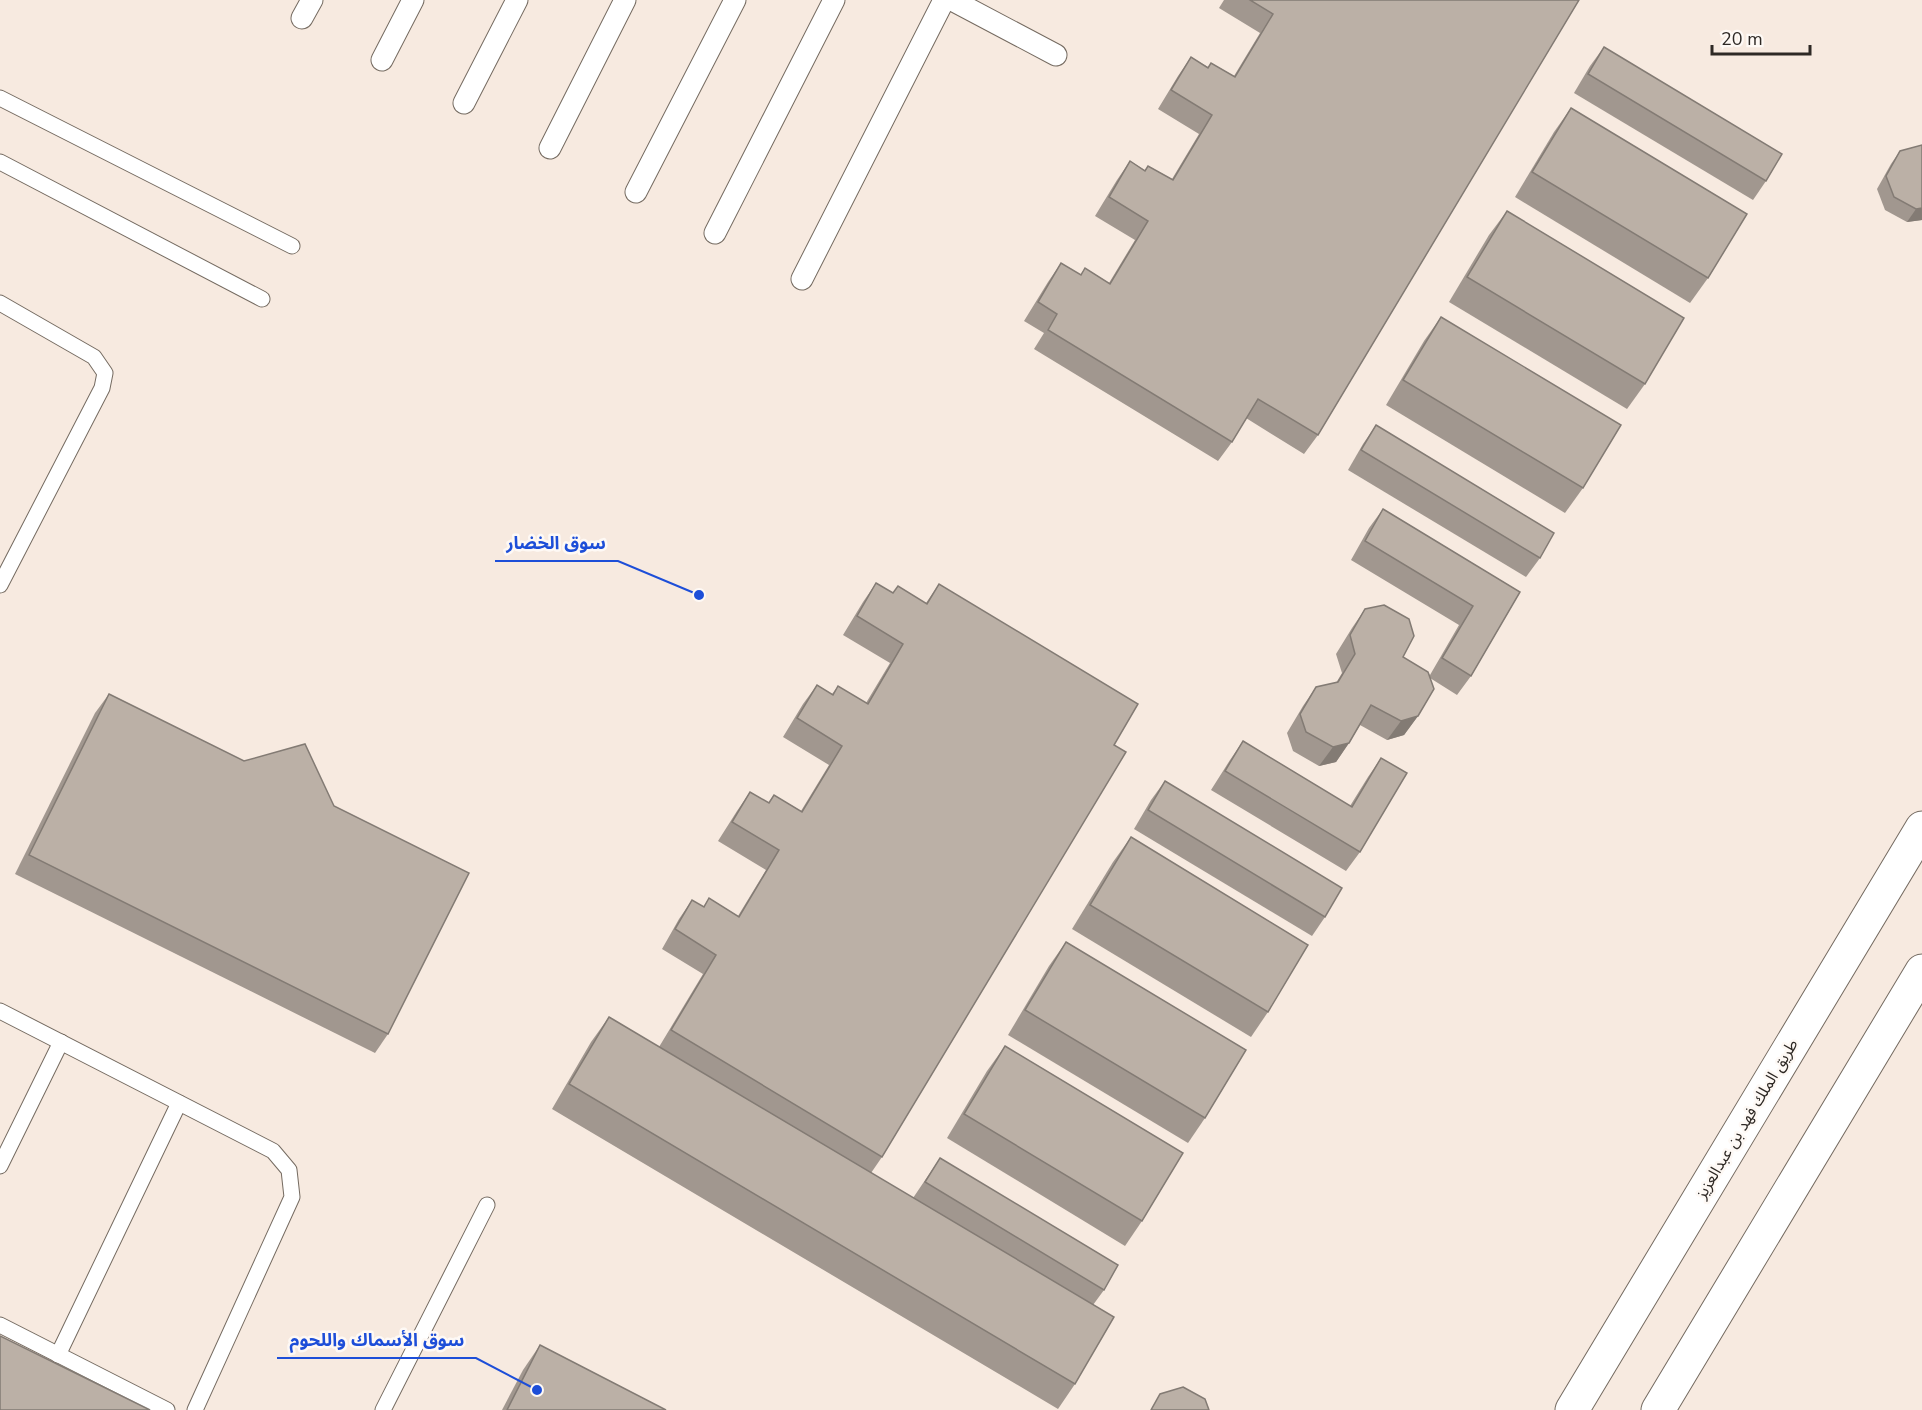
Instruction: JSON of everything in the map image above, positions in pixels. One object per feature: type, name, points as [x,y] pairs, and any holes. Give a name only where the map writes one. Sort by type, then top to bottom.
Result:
[{"type":"main road","name":"طريق الملك فهد بن عبدالعزيز","points":[[1572,1410],[1922,828]]},
{"type":"main road","points":[[1658,1410],[1922,971]]},
{"type":"street","points":[[382,60],[413,0]]},
{"type":"street","points":[[464,103],[517,0]]},
{"type":"street","points":[[550,148],[625,0]]},
{"type":"street","points":[[636,192],[735,0]]},
{"type":"street","points":[[715,233],[834,0]]},
{"type":"street","points":[[801,279],[944,0]]},
{"type":"street","points":[[952,0],[1056,55]]},
{"type":"lane","points":[[0,98],[292,246]]},
{"type":"lane","points":[[0,162],[262,299]]},
{"type":"lane","points":[[0,303],[94,357],[105,373],[102,388],[0,585]]},
{"type":"lane","points":[[0,1011],[273,1151],[289,1170],[292,1197],[195,1410]]},
{"type":"lane","points":[[0,1166],[61,1042]]},
{"type":"lane","points":[[58,1355],[179,1103]]},
{"type":"lane","points":[[383,1410],[487,1205]]},
{"type":"lane","points":[[0,1325],[167,1410]]},
{"type":"building","points":[[1250,0],[1579,0],[1318,435],[1258,399],[1232,442],[1048,330],[1057,314],[1038,302],[1061,263],[1081,275],[1085,268],[1110,284],[1148,221],[1109,197],[1130,161],[1145,171],[1148,166],[1173,180],[1212,115],[1171,90],[1191,57],[1208,68],[1211,63],[1235,77],[1273,14]]},
{"type":"building","points":[[1604,47],[1782,154],[1766,181],[1588,74]]},
{"type":"building","points":[[1571,108],[1747,214],[1708,278],[1532,172]]},
{"type":"building","points":[[1922,145],[1922,208],[1916,209],[1894,197],[1886,176],[1900,151]]},
{"type":"building","points":[[1507,211],[1684,318],[1645,384],[1467,277]]},
{"type":"building","points":[[1441,317],[1621,425],[1583,488],[1403,380]]},
{"type":"building","points":[[1376,425],[1554,533],[1540,558],[1361,450]]},
{"type":"building","points":[[1383,509],[1520,592],[1471,676],[1442,658],[1473,606],[1365,541]]},
{"type":"building","points":[[876,583],[893,593],[898,586],[927,604],[939,584],[1138,704],[1114,745],[1126,752],[882,1157],[671,1030],[716,955],[675,929],[692,900],[704,907],[709,898],[739,917],[779,850],[732,822],[750,792],[769,803],[774,795],[802,812],[842,746],[797,718],[817,685],[833,695],[838,686],[868,704],[903,644],[857,616]]},
{"type":"building","points":[[1384,605],[1409,619],[1414,636],[1403,657],[1428,672],[1434,689],[1418,716],[1401,721],[1371,705],[1349,743],[1333,747],[1306,732],[1300,714],[1316,687],[1338,682],[1355,654],[1350,635],[1365,609]]},
{"type":"building","points":[[109,694],[244,761],[305,744],[334,806],[469,873],[388,1034],[29,855]]},
{"type":"building","points":[[1243,741],[1352,807],[1381,758],[1407,773],[1360,852],[1225,771]]},
{"type":"building","points":[[1165,781],[1342,888],[1325,917],[1148,810]]},
{"type":"building","points":[[1131,837],[1308,945],[1268,1012],[1090,905]]},
{"type":"building","points":[[1066,942],[1246,1050],[1205,1118],[1025,1010]]},
{"type":"building","points":[[609,1017],[1114,1317],[1075,1384],[569,1084]]},
{"type":"building","points":[[1005,1046],[1183,1153],[1142,1221],[964,1114]]},
{"type":"building","points":[[940,1158],[1118,1265],[1104,1290],[925,1182]]},
{"type":"building","points":[[0,1336],[150,1410],[0,1410]]},
{"type":"building","points":[[540,1345],[666,1410],[507,1410]]},
{"type":"building","points":[[1183,1387],[1205,1399],[1209,1410],[1151,1410],[1160,1394]]},
{"type":"place","name":"سوق الخضار","points":[[699,595]]},
{"type":"place","name":"سوق الأسماك واللحوم","points":[[537,1390]]}]
